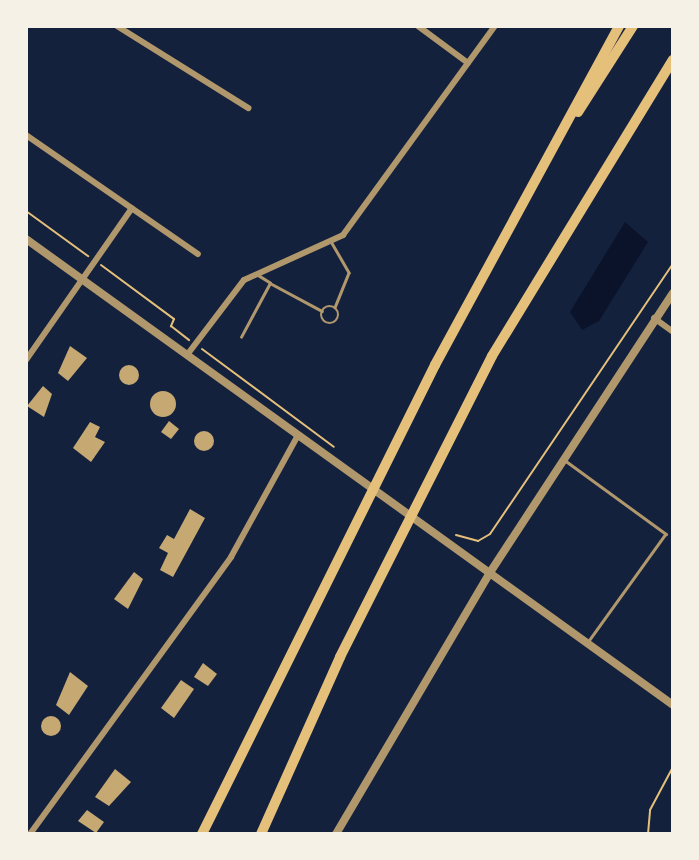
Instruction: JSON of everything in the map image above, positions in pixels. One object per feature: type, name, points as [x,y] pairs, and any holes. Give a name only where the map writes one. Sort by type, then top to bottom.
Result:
[{"type":"highway","points":[[202,834],[516,208],[619,26]]},
{"type":"highway","points":[[516,208],[633,26]]},
{"type":"highway","points":[[261,834],[492,356],[673,60]]},
{"type":"highway","points":[[255,834],[276,799]]},
{"type":"street","points":[[117,26],[248,108]]},
{"type":"street","points":[[418,26],[468,63]]},
{"type":"street","points":[[187,355],[255,273],[332,243],[354,222],[495,26]]},
{"type":"street","points":[[26,135],[198,254]]},
{"type":"street","points":[[26,360],[84,281],[132,208]]},
{"type":"street","points":[[26,239],[450,547],[673,705]]},
{"type":"street","points":[[336,834],[489,574],[654,318],[673,293]]},
{"type":"street","points":[[654,318],[673,332]]},
{"type":"street","points":[[30,834],[231,556],[298,435]]},
{"type":"lane","points":[[322,311],[323,319],[332,323],[338,317],[335,307],[349,273],[332,243]]},
{"type":"lane","points":[[255,273],[322,311],[335,307]]},
{"type":"lane","points":[[241,337],[270,283]]},
{"type":"lane","points":[[563,459],[666,534],[587,644]]},
{"type":"path","points":[[26,211],[174,319],[171,326],[334,447]]},
{"type":"path","points":[[456,535],[478,541],[490,534],[673,264]]},
{"type":"path","points":[[648,834],[650,810],[673,767]]},
{"type":"water","points":[[625,222],[648,242],[599,321],[582,330],[570,312]]},
{"type":"building","points":[[70,346],[87,358],[68,381],[58,373]]},
{"type":"building","points":[[129,365],[136,368],[139,375],[136,382],[129,385],[122,382],[119,375],[122,368]]},
{"type":"building","points":[[43,386],[52,394],[44,417],[27,406]]},
{"type":"building","points":[[163,391],[172,395],[176,404],[172,413],[163,417],[154,413],[150,404],[154,395]]},
{"type":"building","points":[[169,421],[179,429],[171,439],[161,432]]},
{"type":"building","points":[[90,422],[100,427],[95,437],[105,442],[91,462],[73,448]]},
{"type":"building","points":[[204,431],[211,434],[214,441],[211,448],[204,451],[197,448],[194,441],[197,434]]},
{"type":"building","points":[[190,509],[205,518],[173,577],[160,570],[168,553],[159,548],[167,535],[174,539]]},
{"type":"building","points":[[134,572],[143,579],[128,609],[114,599]]},
{"type":"building","points":[[203,663],[217,674],[208,686],[194,677]]},
{"type":"building","points":[[70,672],[88,686],[69,715],[56,705]]},
{"type":"building","points":[[181,680],[194,689],[174,718],[161,708]]},
{"type":"building","points":[[51,716],[58,719],[61,726],[58,733],[51,736],[44,733],[41,726],[44,719]]},
{"type":"building","points":[[115,769],[131,782],[109,806],[95,797]]},
{"type":"building","points":[[87,810],[104,822],[96,833],[78,821]]}]
